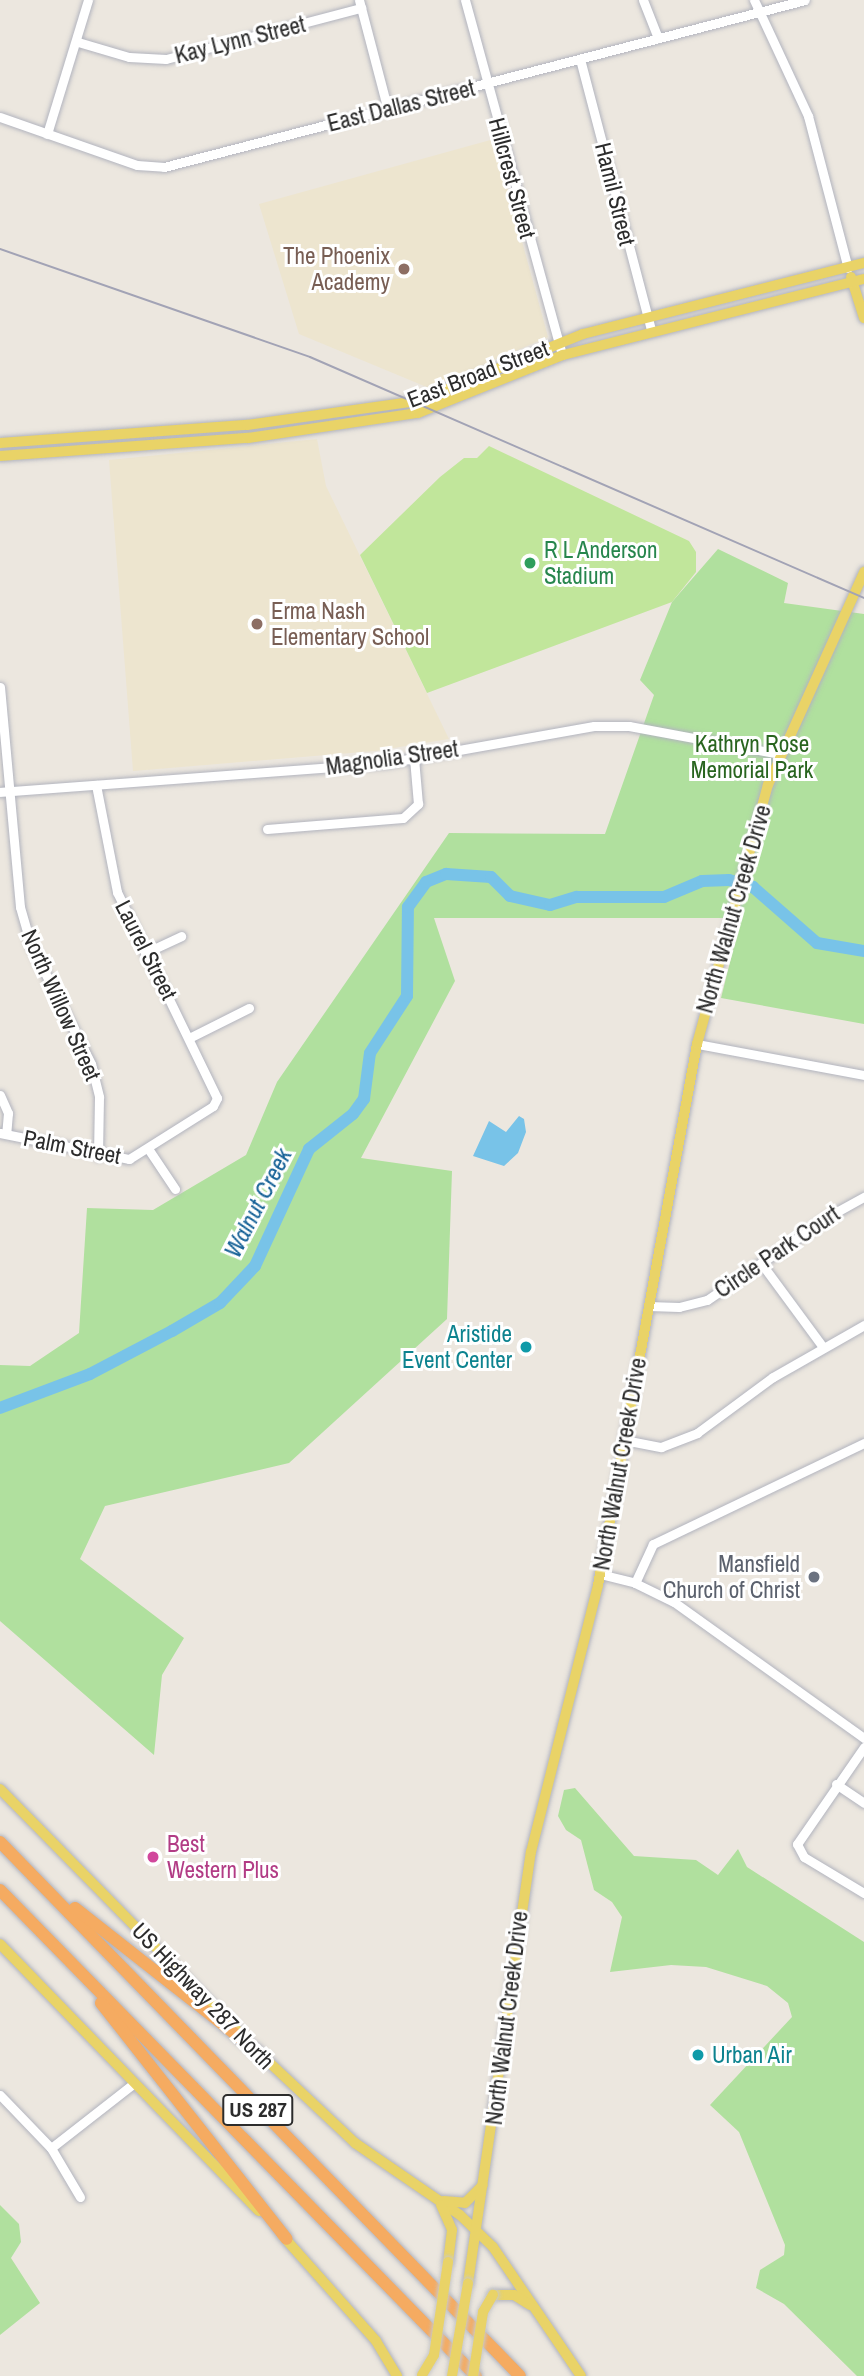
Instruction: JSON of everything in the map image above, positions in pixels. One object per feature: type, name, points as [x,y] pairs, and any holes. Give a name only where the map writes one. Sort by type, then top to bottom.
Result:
[{"type":"highway","name":"US 287","points":[[0,1842],[520,2376]]},
{"type":"highway","name":"US 287","points":[[0,1890],[475,2376]]},
{"type":"highway","points":[[54,1898],[69,1903],[259,2053]]},
{"type":"highway","points":[[37,1926],[46,1945],[128,2034],[287,2239]]},
{"type":"main road","name":"East Broad Street","points":[[0,443],[247,425],[325,421],[373,422],[464,398],[563,355],[736,296],[864,264]]},
{"type":"main road","points":[[848,268],[858,280],[864,318]]},
{"type":"main road","name":"East Broad Street","points":[[0,457],[248,438],[418,401],[559,342],[739,309],[858,280]]},
{"type":"main road","points":[[736,296],[739,309]]},
{"type":"main road","points":[[456,387],[464,398]]},
{"type":"main road","points":[[370,410],[373,422]]},
{"type":"main road","points":[[247,425],[248,438]]},
{"type":"main road","points":[[184,429],[185,443]]},
{"type":"main road","name":"North Walnut Creek Drive","points":[[452,2376],[486,2180],[531,1852],[600,1574],[697,1044],[731,914],[780,754],[864,572]]},
{"type":"main road","name":"US Highway 287 North","points":[[0,1789],[259,2053],[355,2143],[478,2231],[510,2269],[581,2376]]},
{"type":"main road","points":[[0,1944],[133,2084],[287,2239],[387,2359],[397,2376]]},
{"type":"main road","points":[[438,2200],[465,2203],[486,2180]]},
{"type":"main road","points":[[421,2376],[434,2355],[452,2230],[438,2200]]},
{"type":"main road","points":[[475,2376],[483,2312],[493,2295],[514,2295],[535,2309]]},
{"type":"main road","points":[[387,2359],[407,2376]]},
{"type":"street","points":[[47,134],[78,42],[88,0]]},
{"type":"street","name":"Hillcrest Street","points":[[466,0],[486,85],[563,355]]},
{"type":"street","points":[[643,0],[658,37]]},
{"type":"street","points":[[754,0],[808,116],[848,268]]},
{"type":"street","name":"East Dallas Street","points":[[0,117],[136,165],[164,167],[805,0]]},
{"type":"street","points":[[360,4],[387,107]]},
{"type":"street","name":"Kay Lynn Street","points":[[78,42],[129,57],[166,60],[360,4]]},
{"type":"street","name":"Hamil Street","points":[[580,59],[649,324]]},
{"type":"street","name":"North Willow Street","points":[[0,687],[4,792],[20,907],[30,943],[91,1064],[100,1097],[99,1156]]},
{"type":"street","name":"Magnolia Street","points":[[4,792],[414,758],[564,729],[611,725],[780,754]]},
{"type":"street","points":[[267,830],[402,818],[418,804],[414,758]]},
{"type":"street","name":"Laurel Street","points":[[96,785],[110,872],[145,953],[191,1037],[215,1088],[213,1107]]},
{"type":"street","points":[[145,953],[181,936]]},
{"type":"street","points":[[191,1037],[248,1008]]},
{"type":"street","points":[[697,1044],[864,1075]]},
{"type":"street","points":[[0,1095],[8,1113],[3,1134]]},
{"type":"street","name":"Palm Street","points":[[3,1134],[99,1156],[129,1159],[149,1150],[213,1107]]},
{"type":"street","points":[[149,1150],[176,1189]]},
{"type":"street","name":"Circle Park Court","points":[[648,1306],[680,1307],[707,1300],[864,1197]]},
{"type":"street","points":[[761,1263],[823,1347]]},
{"type":"street","points":[[624,1440],[661,1447],[697,1433],[773,1377],[864,1325]]},
{"type":"street","points":[[635,1583],[653,1544],[864,1443]]},
{"type":"street","points":[[600,1574],[635,1583],[674,1602],[864,1738]]},
{"type":"street","points":[[864,1746],[798,1837],[798,1851],[864,1893]]},
{"type":"street","points":[[836,1784],[864,1803]]},
{"type":"street","points":[[51,2148],[133,2084]]},
{"type":"street","points":[[0,2095],[51,2148],[80,2197]]},
{"type":"shaded area","name":"The Phoenix Academy","points":[[494,139],[548,337],[429,388],[299,334],[259,204]]},
{"type":"shaded area","name":"Erma Nash Elementary School","points":[[317,439],[326,486],[449,739],[375,751],[133,771],[109,460]]},
{"type":"green space","name":"R L Anderson Stadium","points":[[489,446],[689,541],[696,552],[696,572],[672,602],[427,693],[360,555],[440,477],[464,458],[477,458]]},
{"type":"green space","name":"Kathryn Rose Memorial Park","points":[[718,549],[788,583],[784,603],[864,614],[864,1024],[721,998],[741,918],[434,918],[455,981],[361,1158],[452,1171],[447,1319],[289,1463],[105,1506],[80,1559],[184,1638],[162,1675],[154,1755],[0,1621],[0,1365],[30,1366],[79,1333],[87,1208],[153,1210],[246,1155],[277,1082],[449,833],[605,834],[654,695],[640,680],[672,602]]},
{"type":"green space","points":[[575,1788],[634,1856],[696,1860],[718,1875],[738,1849],[747,1867],[864,1942],[864,2376],[857,2376],[784,2304],[756,2288],[760,2270],[784,2255],[785,2245],[739,2132],[710,2105],[792,2017],[788,2003],[767,1986],[706,1967],[671,1965],[610,1972],[622,1917],[612,1902],[594,1890],[581,1840],[566,1830],[558,1816],[564,1790]]},
{"type":"green space","points":[[0,2205],[19,2224],[21,2242],[11,2258],[40,2303],[0,2335]]},
{"type":"water","points":[[519,1116],[524,1119],[526,1132],[518,1153],[504,1166],[473,1156],[489,1121],[506,1132]]},
{"type":"waterway","name":"Walnut Creek","points":[[0,1408],[90,1374],[172,1331],[220,1303],[255,1266],[309,1149],[353,1114],[364,1099],[370,1053],[407,996],[408,907],[426,882],[446,874],[491,877],[510,896],[550,905],[577,897],[664,897],[702,881],[729,880],[753,887],[817,943],[864,951]]},
{"type":"railway","points":[[0,249],[310,357],[864,598]]},
{"type":"place","name":"The Phoenix Academy","points":[[404,269]]},
{"type":"place","name":"R L Anderson Stadium","points":[[530,563]]},
{"type":"place","name":"Erma Nash Elementary School","points":[[257,624]]},
{"type":"place","name":"Aristide Event Center","points":[[526,1347]]},
{"type":"place","name":"Mansfield Church of Christ","points":[[814,1577]]},
{"type":"place","name":"Best Western Plus","points":[[153,1857]]},
{"type":"place","name":"Urban Air","points":[[698,2055]]}]
